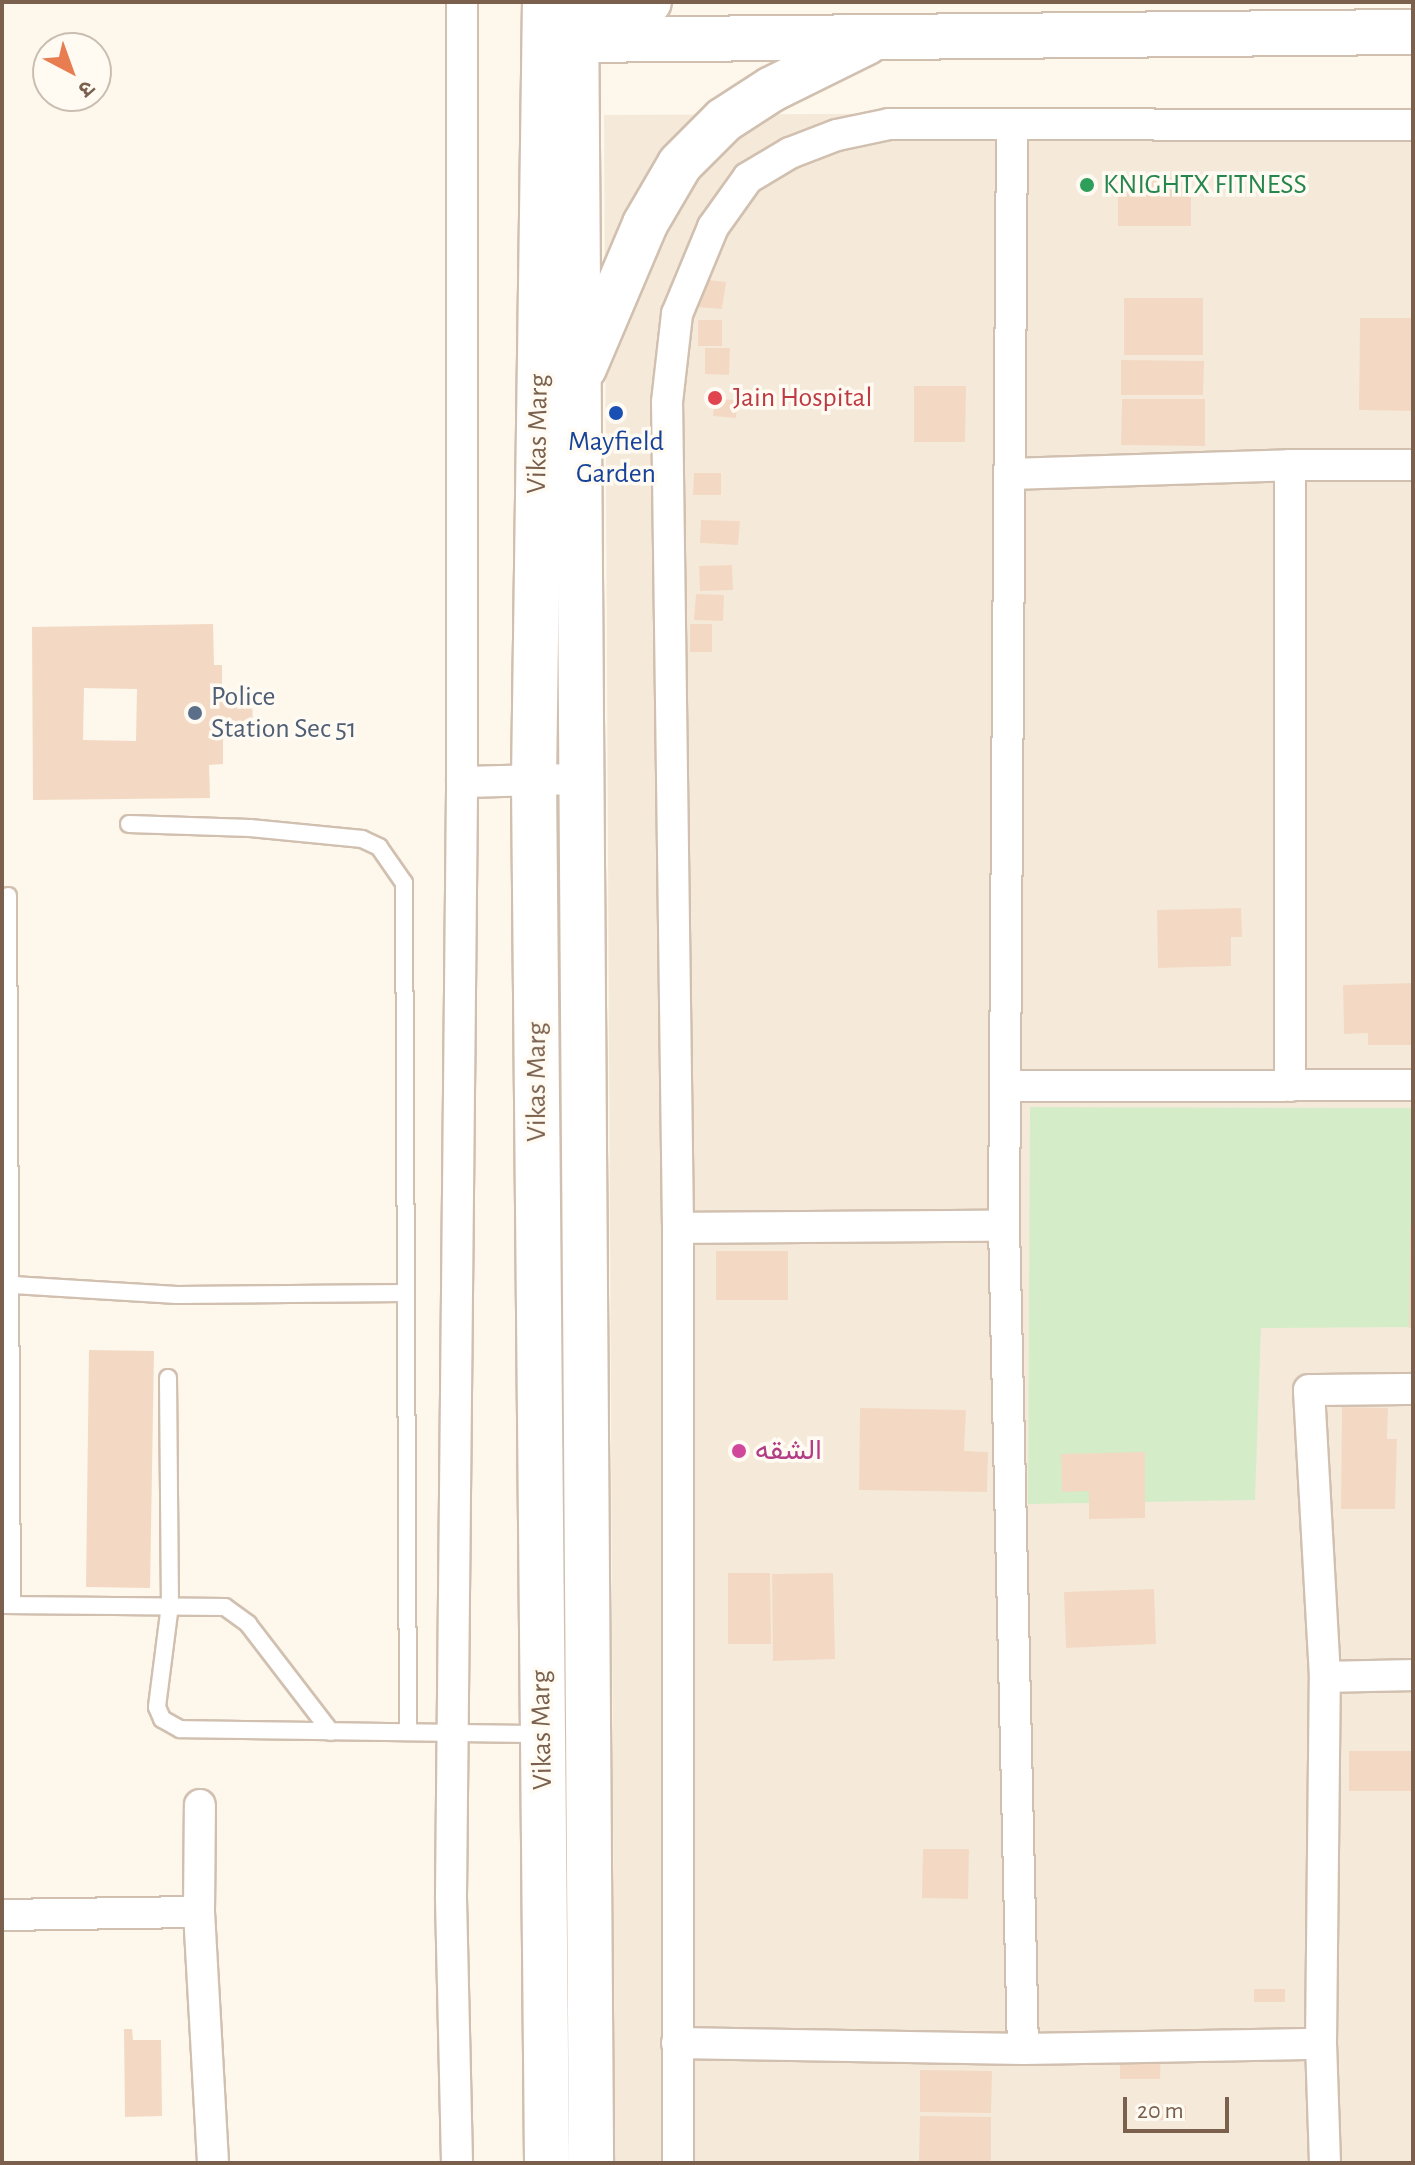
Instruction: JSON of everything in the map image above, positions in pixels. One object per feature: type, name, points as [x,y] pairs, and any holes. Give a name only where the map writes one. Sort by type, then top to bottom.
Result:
[{"type":"main road","points":[[560,15],[649,2]]},
{"type":"main road","points":[[560,15],[876,37],[1413,32]]},
{"type":"main road","name":"Vikas Marg","points":[[560,15],[577,385],[591,2163]]},
{"type":"main road","name":"Vikas Marg","points":[[547,2163],[534,781],[560,15]]},
{"type":"main road","points":[[577,385],[645,224],[680,164],[724,120],[772,89],[876,37]]},
{"type":"street","points":[[457,2163],[451,1896],[462,782],[462,2]]},
{"type":"street","points":[[678,2163],[678,1228],[667,402],[677,314],[713,227],[748,178],[790,153],[837,135],[889,124],[1413,125]]},
{"type":"street","points":[[1012,126],[1004,1226],[1023,2049]]},
{"type":"street","points":[[1010,474],[1290,465],[1413,465]]},
{"type":"street","points":[[1290,465],[1290,1086]]},
{"type":"street","points":[[462,782],[580,779]]},
{"type":"street","points":[[1007,1086],[1413,1085]]},
{"type":"street","points":[[678,1228],[1004,1226]]},
{"type":"street","points":[[1325,2163],[1321,2044],[1325,1677],[1309,1390],[1413,1389]]},
{"type":"street","points":[[1325,1677],[1413,1675]]},
{"type":"street","points":[[200,1805],[199,1912],[213,2163]]},
{"type":"street","points":[[2,1915],[199,1912]]},
{"type":"street","points":[[677,2043],[1023,2049],[1321,2044]]},
{"type":"lane","points":[[129,824],[250,828],[362,839],[379,847],[394,863],[404,883],[408,1732]]},
{"type":"lane","points":[[8,896],[13,1285],[7,1605],[225,1607],[236,1613],[331,1732]]},
{"type":"lane","points":[[13,1285],[177,1295],[404,1293]]},
{"type":"lane","points":[[168,1378],[170,1605],[157,1707],[162,1719],[180,1729],[542,1734]]},
{"type":"shaded area","points":[[1413,111],[1413,2163],[615,2163],[604,115]]},
{"type":"green space","points":[[1030,1107],[1413,1108],[1413,1327],[1261,1328],[1255,1500],[1028,1504]]},
{"type":"building","points":[[1118,177],[1191,178],[1191,226],[1118,226]]},
{"type":"building","points":[[700,279],[726,282],[722,309],[697,307]]},
{"type":"building","points":[[1124,298],[1203,298],[1203,355],[1124,355]]},
{"type":"building","points":[[1360,318],[1413,318],[1413,411],[1359,410]]},
{"type":"building","points":[[698,320],[722,320],[722,346],[698,346]]},
{"type":"building","points":[[705,348],[730,348],[729,375],[705,374]]},
{"type":"building","points":[[1121,360],[1204,361],[1203,395],[1121,395]]},
{"type":"building","points":[[914,386],[966,386],[965,442],[914,442]]},
{"type":"building","points":[[715,399],[737,400],[736,418],[713,416]]},
{"type":"building","points":[[1122,399],[1205,399],[1205,446],[1121,445]]},
{"type":"building","points":[[694,473],[721,473],[721,495],[693,495]]},
{"type":"building","points":[[701,520],[740,521],[738,545],[700,543]]},
{"type":"building","points":[[732,565],[733,590],[700,591],[699,566]]},
{"type":"building","points":[[696,594],[724,595],[723,621],[694,620]]},
{"type":"building","name":"Police Station Sec 51","points":[[213,624],[214,665],[222,665],[222,693],[252,693],[253,732],[223,732],[223,764],[209,765],[210,798],[33,800],[32,627]],"holes":[[[84,688],[137,689],[136,741],[83,740]]]},
{"type":"building","points":[[690,624],[712,624],[712,652],[690,652]]},
{"type":"building","points":[[1241,908],[1242,937],[1231,937],[1231,966],[1158,968],[1157,910]]},
{"type":"building","points":[[1413,983],[1413,1045],[1368,1045],[1368,1033],[1344,1034],[1343,985]]},
{"type":"building","points":[[1410,1226],[1413,1226],[1413,1328],[1409,1328]]},
{"type":"building","points":[[716,1251],[788,1251],[788,1300],[716,1300]]},
{"type":"building","points":[[89,1350],[154,1351],[150,1588],[86,1587]]},
{"type":"building","points":[[1342,1407],[1388,1408],[1387,1439],[1397,1439],[1395,1509],[1341,1509]]},
{"type":"building","points":[[860,1408],[966,1410],[964,1451],[988,1452],[987,1492],[859,1490]]},
{"type":"building","points":[[1145,1452],[1145,1518],[1089,1519],[1089,1491],[1062,1492],[1061,1454]]},
{"type":"building","points":[[728,1573],[770,1573],[771,1644],[728,1644]]},
{"type":"building","points":[[833,1573],[835,1659],[773,1661],[772,1574]]},
{"type":"building","points":[[1154,1589],[1156,1644],[1066,1648],[1064,1592]]},
{"type":"building","points":[[1349,1751],[1413,1751],[1413,1791],[1349,1791]]},
{"type":"building","points":[[923,1849],[969,1849],[968,1899],[922,1898]]},
{"type":"building","points":[[1254,1989],[1285,1989],[1285,2002],[1254,2002]]},
{"type":"building","points":[[124,2029],[132,2029],[133,2040],[161,2040],[162,2116],[125,2117]]},
{"type":"building","points":[[1120,2052],[1161,2053],[1160,2079],[1120,2079]]},
{"type":"building","points":[[920,2070],[992,2071],[991,2113],[920,2112]]},
{"type":"building","points":[[1136,2106],[1186,2106],[1186,2120],[1136,2120]]},
{"type":"building","points":[[920,2116],[991,2117],[991,2162],[919,2162]]},
{"type":"place","name":"KNIGHTX FITNESS","points":[[1087,185]]},
{"type":"place","name":"Jain Hospital","points":[[715,398]]},
{"type":"place","name":"Mayfield Garden","points":[[616,413]]},
{"type":"place","name":"Police Station Sec 51","points":[[195,713]]},
{"type":"place","name":"الشقه","points":[[739,1451]]}]
